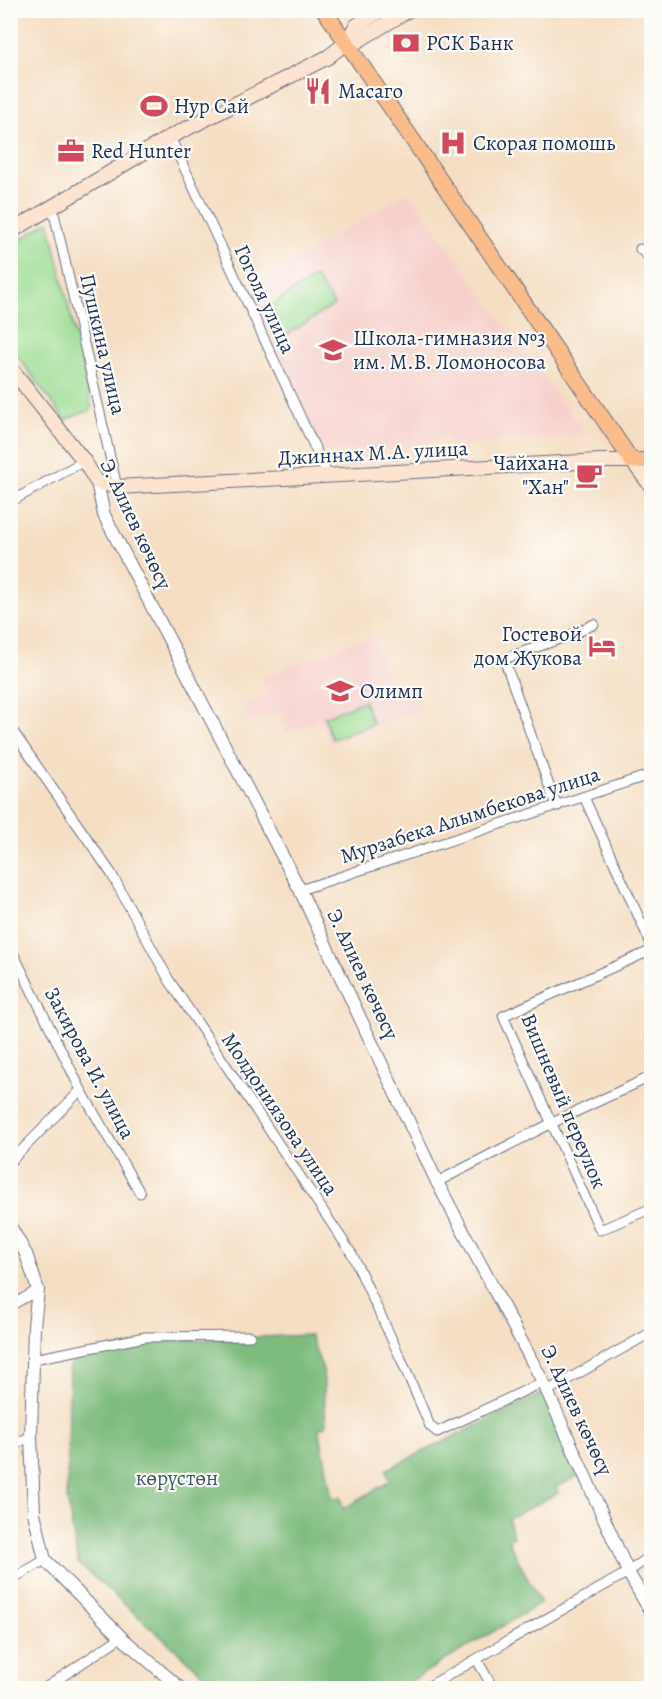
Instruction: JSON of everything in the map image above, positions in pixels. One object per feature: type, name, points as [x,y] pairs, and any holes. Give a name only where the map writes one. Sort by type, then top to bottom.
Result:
[{"type":"main road","points":[[324,10],[651,487]]},
{"type":"main road","points":[[10,232],[53,209],[170,137],[328,57],[346,43],[357,26],[381,10]]},
{"type":"main road","points":[[346,43],[356,42],[410,10]]},
{"type":"main road","name":"Э. Алиев көчөсү","points":[[10,367],[84,461],[97,482]]},
{"type":"main road","name":"Джиннах М.А. улица","points":[[97,482],[117,487],[651,460]]},
{"type":"street","name":"Гоголя улица","points":[[170,137],[328,476]]},
{"type":"street","name":"Пушкина улица","points":[[53,209],[117,487]]},
{"type":"street","points":[[640,249],[651,260]]},
{"type":"street","points":[[10,502],[84,461]]},
{"type":"street","name":"Э. Алиев көчөсү","points":[[97,482],[104,515],[300,890],[437,1182],[545,1387],[628,1572],[651,1614]]},
{"type":"street","points":[[558,806],[504,659],[576,633],[594,624]]},
{"type":"street","name":"Молдониязова улица","points":[[10,727],[111,873],[169,980],[351,1254],[430,1426],[437,1432],[545,1387]]},
{"type":"street","name":"Мурзабека Алымбекова улица","points":[[300,890],[651,774]]},
{"type":"street","points":[[584,797],[651,948]]},
{"type":"street","name":"Закирова И. улица","points":[[10,947],[81,1090],[140,1193]]},
{"type":"street","name":"Вишневый переулок","points":[[651,948],[503,1016],[600,1230],[651,1208]]},
{"type":"street","points":[[437,1182],[552,1123],[651,1076]]},
{"type":"street","points":[[10,1162],[81,1090]]},
{"type":"street","points":[[10,1226],[26,1254],[38,1290],[34,1326],[31,1436],[34,1513],[45,1560],[121,1637],[180,1689]]},
{"type":"street","points":[[10,1306],[38,1290]]},
{"type":"street","points":[[545,1387],[651,1332]]},
{"type":"street","points":[[34,1359],[145,1337],[250,1336]]},
{"type":"street","points":[[10,1447],[31,1436]]},
{"type":"street","points":[[426,1689],[628,1572],[651,1555]]},
{"type":"street","points":[[10,1580],[45,1560]]},
{"type":"street","points":[[45,1689],[121,1637]]},
{"type":"street","points":[[477,1660],[493,1689]]},
{"type":"shaded area","points":[[409,192],[586,434],[452,446],[446,434],[427,447],[324,452],[245,290]]},
{"type":"shaded area","name":"Олимп","points":[[372,635],[393,688],[410,682],[420,709],[330,744],[320,720],[287,733],[279,712],[250,723],[243,704],[267,695],[261,678]]},
{"type":"green space","points":[[49,221],[92,409],[65,420],[11,347],[11,246]]},
{"type":"green space","points":[[315,277],[334,305],[282,338],[264,310]]},
{"type":"green space","points":[[364,701],[373,724],[332,739],[324,717]]},
{"type":"green space","name":"көрүстөн","points":[[310,1335],[323,1370],[326,1426],[319,1428],[332,1498],[341,1497],[343,1509],[390,1481],[386,1470],[543,1393],[579,1476],[556,1487],[558,1493],[508,1519],[514,1537],[508,1541],[541,1603],[399,1688],[219,1688],[78,1563],[67,1498],[70,1358],[146,1342]]},
{"type":"place","name":"РСК Банк","points":[[406,43]]},
{"type":"place","name":"Масаго","points":[[318,91]]},
{"type":"place","name":"Нур Сай","points":[[154,106]]},
{"type":"place","name":"Скорая помошь","points":[[453,143]]},
{"type":"place","name":"Red Hunter","points":[[71,151]]},
{"type":"place","name":"Школа-гимназия №3 им. М.В. Ломоносова","points":[[333,350]]},
{"type":"place","name":"Чайхана \"Хан\"","points":[[589,475]]},
{"type":"place","name":"Гостевой дом Жукова","points":[[602,646]]},
{"type":"place","name":"Олимп","points":[[340,691]]}]
